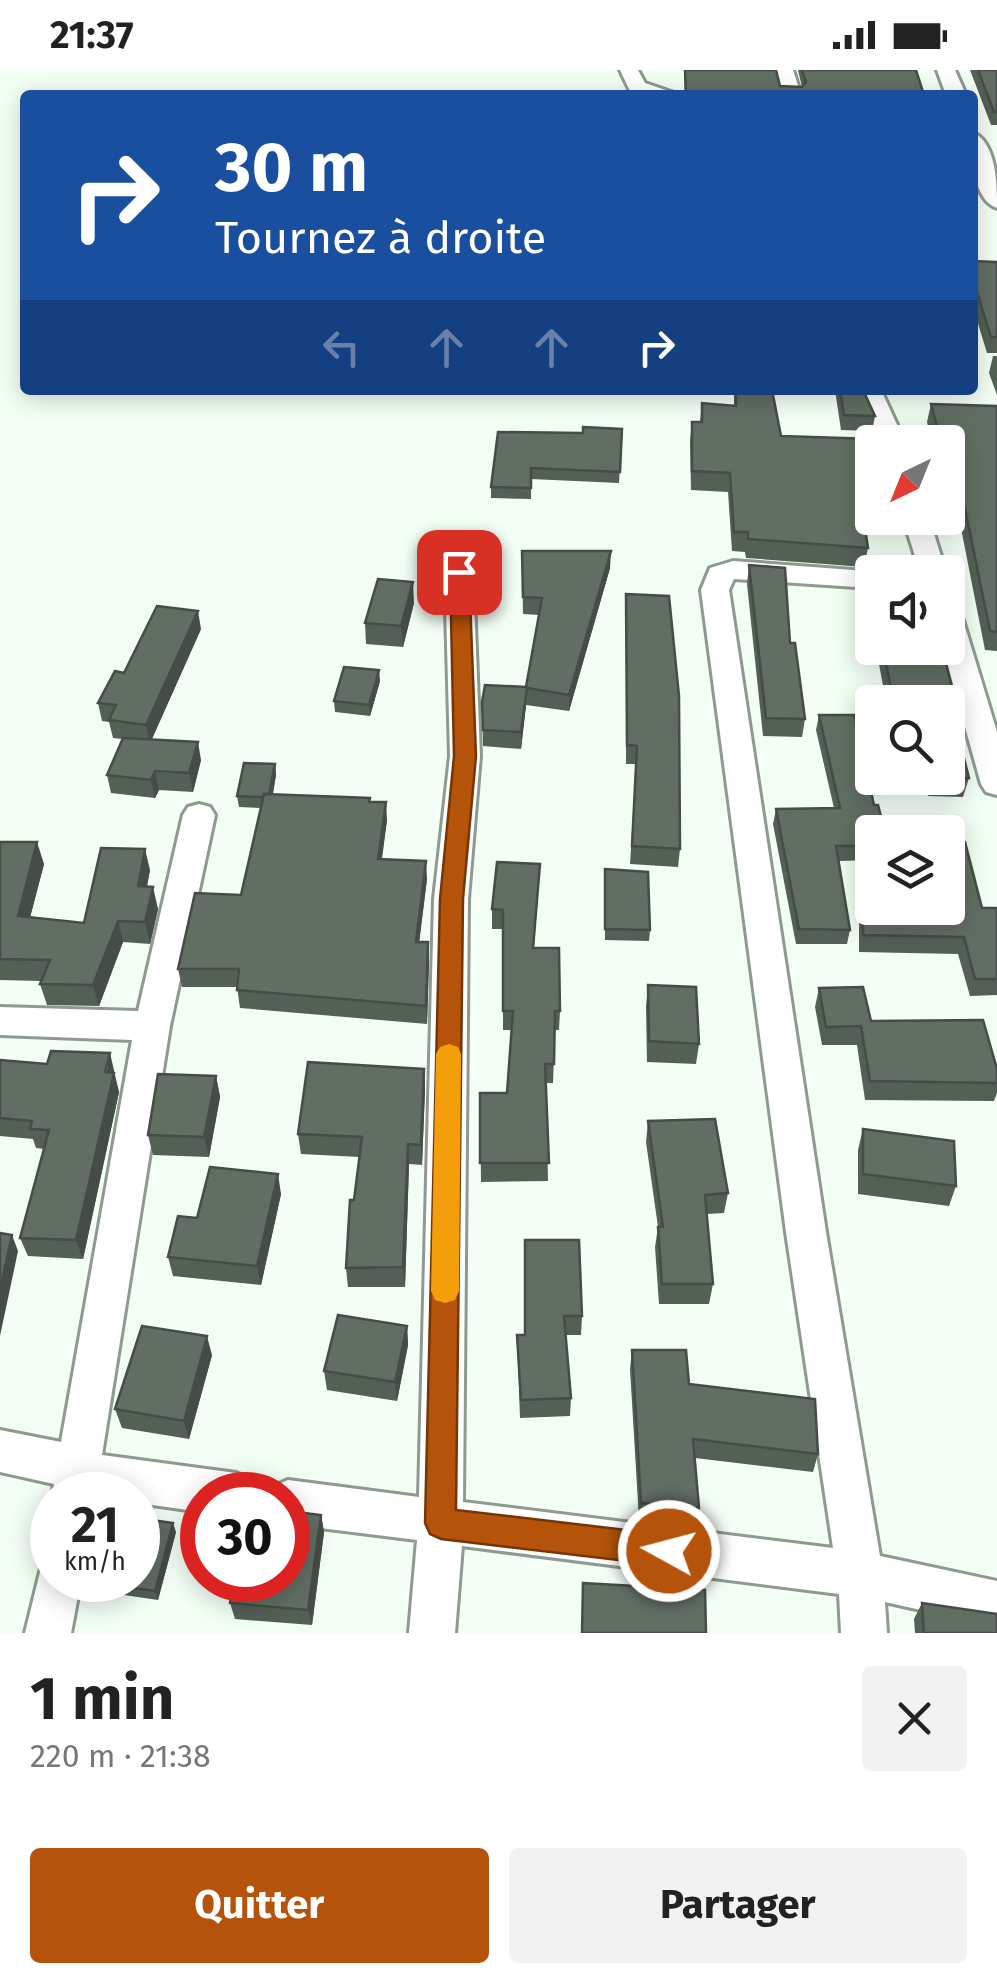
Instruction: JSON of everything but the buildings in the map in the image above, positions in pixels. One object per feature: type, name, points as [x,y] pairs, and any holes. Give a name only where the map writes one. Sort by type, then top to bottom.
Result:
[{"type":"street","points":[[629,70],[638,87],[650,90]]},
{"type":"street","points":[[978,154],[997,202]]},
{"type":"street","points":[[871,395],[884,425]]},
{"type":"street","points":[[855,578],[733,570],[720,574],[714,590],[806,1232],[860,1574],[864,1633]]},
{"type":"street","points":[[432,1633],[441,1523],[451,899],[465,756],[459,572]]},
{"type":"street","points":[[962,665],[997,784]]},
{"type":"street","points":[[78,1472],[152,1026],[200,815]]},
{"type":"street","points":[[0,1022],[152,1026]]},
{"type":"street","points":[[0,1451],[48,1458],[63,1472]]},
{"type":"street","points":[[310,1505],[860,1574],[997,1604]]},
{"type":"street","points":[[48,1633],[54,1602]]},
{"type":"slow traffic","points":[[445,1291],[449,1054]]},
{"type":"route","points":[[459,572],[465,756],[451,899],[441,1523],[669,1551]]}]
